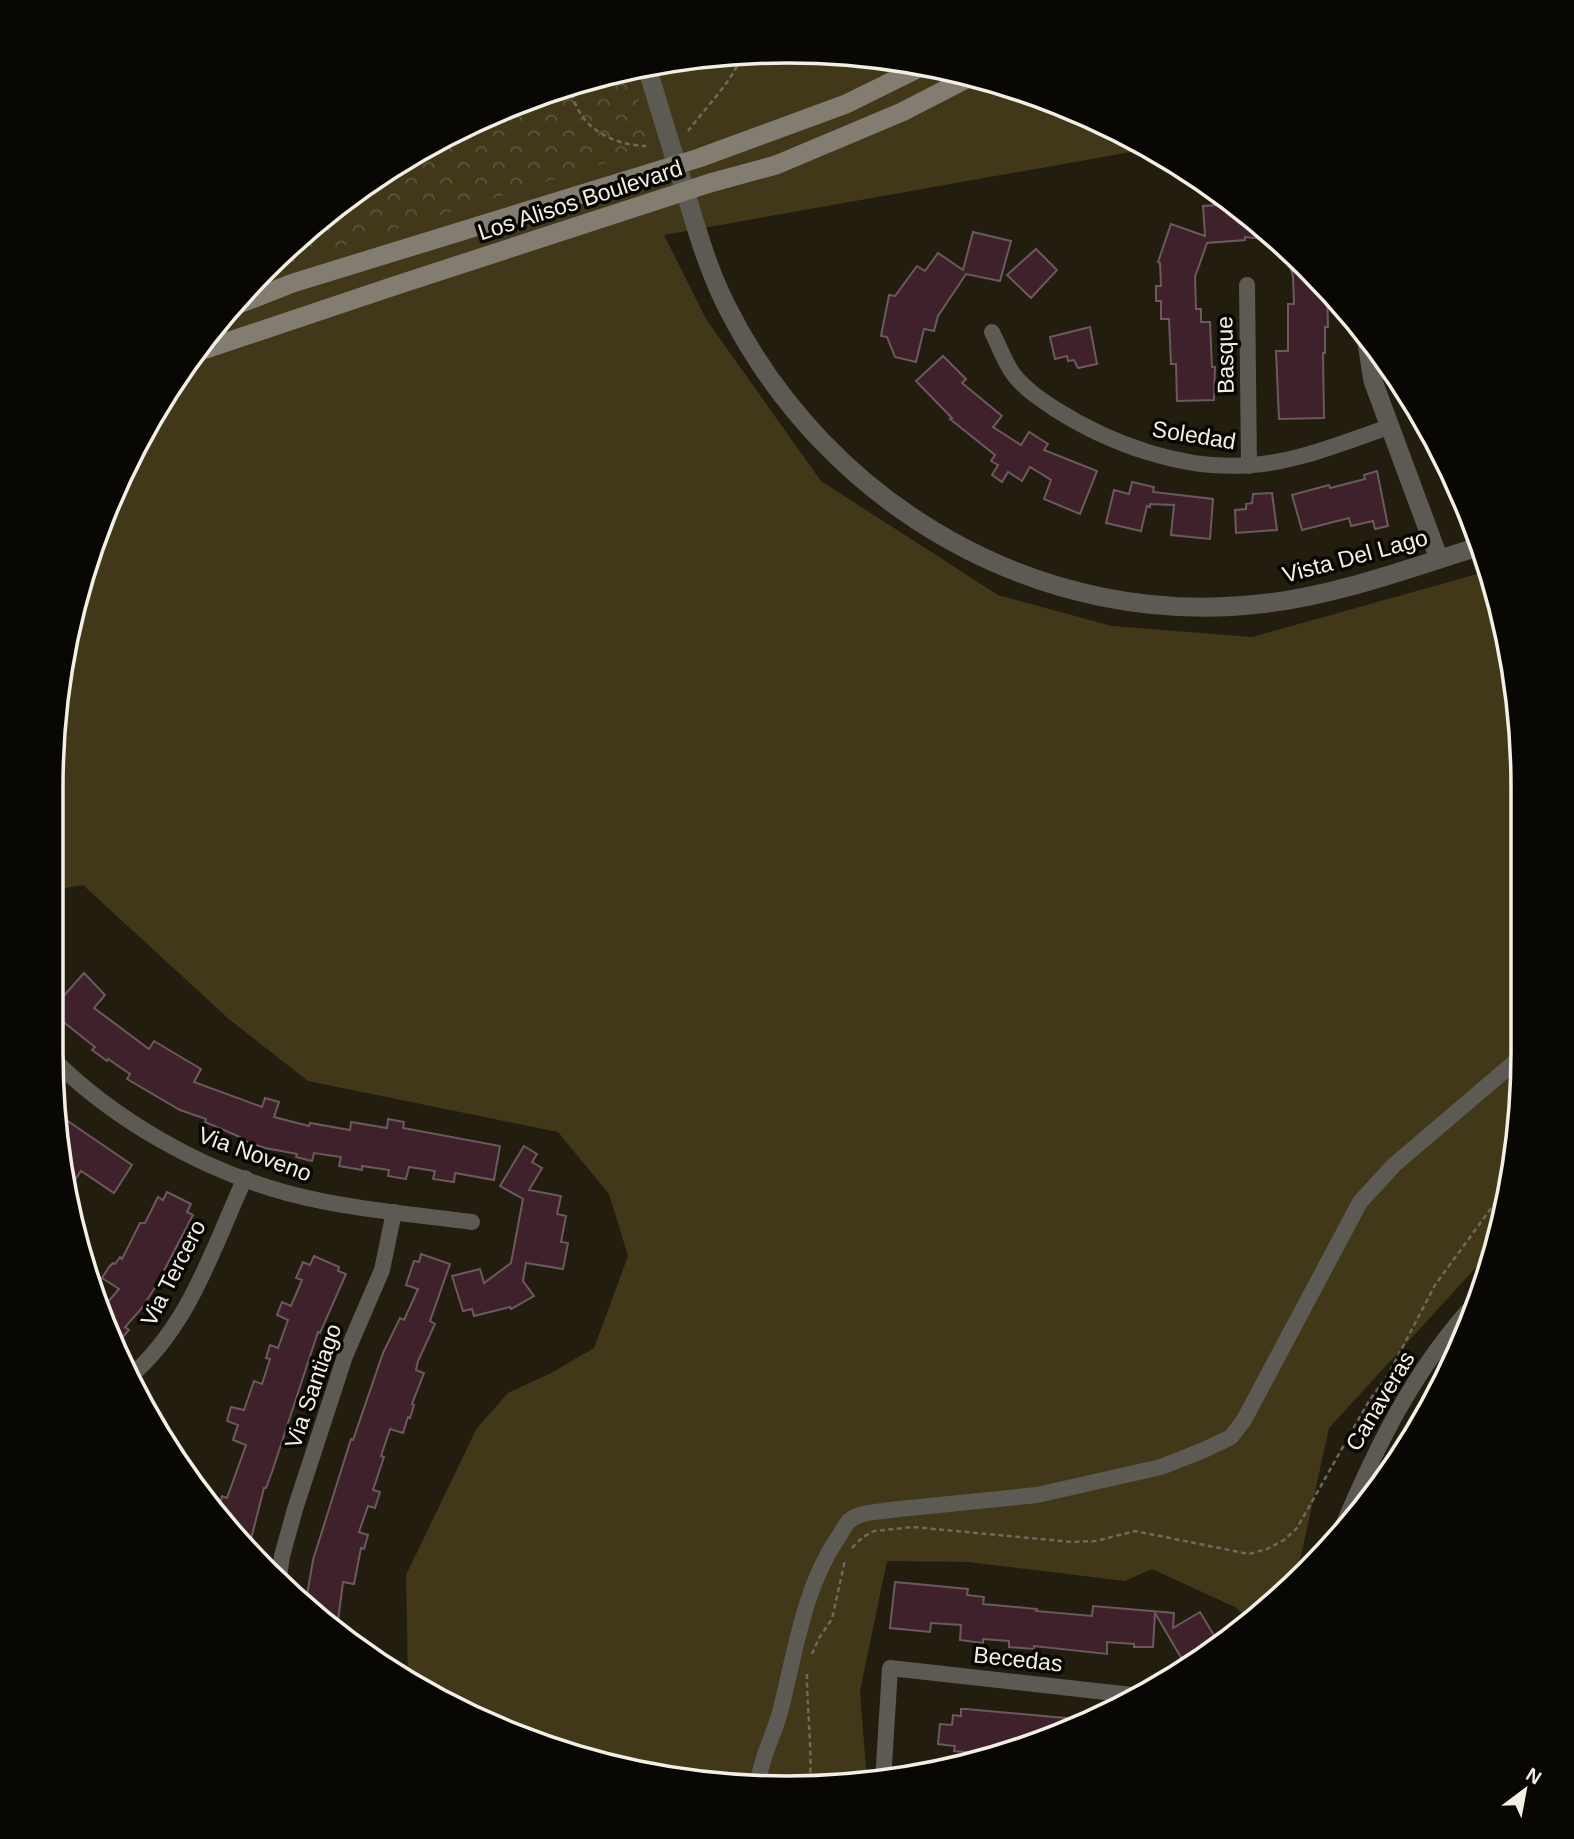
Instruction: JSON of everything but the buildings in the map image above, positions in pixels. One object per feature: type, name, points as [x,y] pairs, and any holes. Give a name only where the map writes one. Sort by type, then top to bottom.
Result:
[{"type":"main road","name":"Los Alisos Boulevard","points":[[254,298],[293,283],[677,164],[846,104],[907,73]]},
{"type":"main road","name":"Los Alisos Boulevard","points":[[212,347],[685,192],[776,165],[902,112],[957,84]]},
{"type":"street","name":"Vista Del Lago","points":[[650,76],[691,215],[724,302],[757,362],[807,427],[867,485],[907,516],[977,555],[1051,584],[1142,603],[1221,607],[1266,604],[1366,583],[1471,549]]},
{"type":"street","name":"Basque","points":[[1247,285],[1249,466]]},
{"type":"street","name":"Soledad","points":[[992,332],[1014,375],[1035,396],[1084,428],[1148,453],[1196,463],[1249,466],[1290,460],[1388,427]]},
{"type":"street","points":[[1369,358],[1373,381],[1388,427],[1439,559]]},
{"type":"street","points":[[759,1775],[789,1678],[803,1612],[829,1551],[850,1520],[866,1513],[1037,1495],[1161,1467],[1231,1437],[1244,1420],[1360,1202],[1394,1165],[1510,1066]]},
{"type":"street","name":"Via Noveno","points":[[64,1068],[99,1099],[144,1130],[188,1155],[245,1178],[296,1195],[472,1222]]},
{"type":"street","name":"Via Tercero","points":[[137,1371],[172,1331],[195,1290],[245,1178]]},
{"type":"street","name":"Via Santiago","points":[[280,1569],[295,1509],[345,1356],[382,1270],[394,1212]]},
{"type":"street","name":"Canaveras","points":[[1351,1504],[1368,1464],[1412,1386],[1459,1322]]},
{"type":"street","name":"Becedas","points":[[884,1770],[890,1668],[1121,1694]]},
{"type":"path","points":[[688,131],[739,65]]},
{"type":"path","points":[[573,96],[576,107],[591,128],[627,146],[646,146]]},
{"type":"path","points":[[810,1661],[819,1638],[832,1619],[844,1561],[863,1537],[874,1531],[914,1527],[1073,1542],[1096,1541],[1135,1531],[1250,1554],[1284,1540],[1297,1528],[1311,1507],[1369,1401],[1388,1375],[1435,1285],[1494,1204]]},
{"type":"path","points":[[807,1671],[812,1748],[810,1775]]},
{"type":"green space","points":[[740,65],[834,65],[882,69],[928,77],[1020,101],[1064,118],[1133,152],[664,235],[706,319],[821,481],[998,595],[1112,626],[1252,637],[1479,574],[1497,646],[1505,692],[1511,787],[1511,1052],[1505,1147],[1497,1193],[1479,1264],[1329,1428],[1299,1564],[1242,1614],[1237,1608],[1152,1569],[1125,1581],[968,1562],[887,1561],[860,1691],[866,1771],[787,1776],[692,1770],[646,1762],[554,1738],[510,1721],[408,1668],[406,1575],[477,1428],[508,1393],[551,1373],[594,1348],[628,1256],[609,1194],[558,1132],[308,1081],[230,1020],[83,885],[63,888],[65,740],[69,692],[77,646],[101,554],[118,510],[160,425],[213,346],[275,275],[346,213],[425,160],[510,118],[554,101],[646,77],[692,69]]},
{"type":"green space","points":[[633,80],[650,141],[637,153],[287,264],[346,213],[425,160],[510,118],[554,101]]}]
